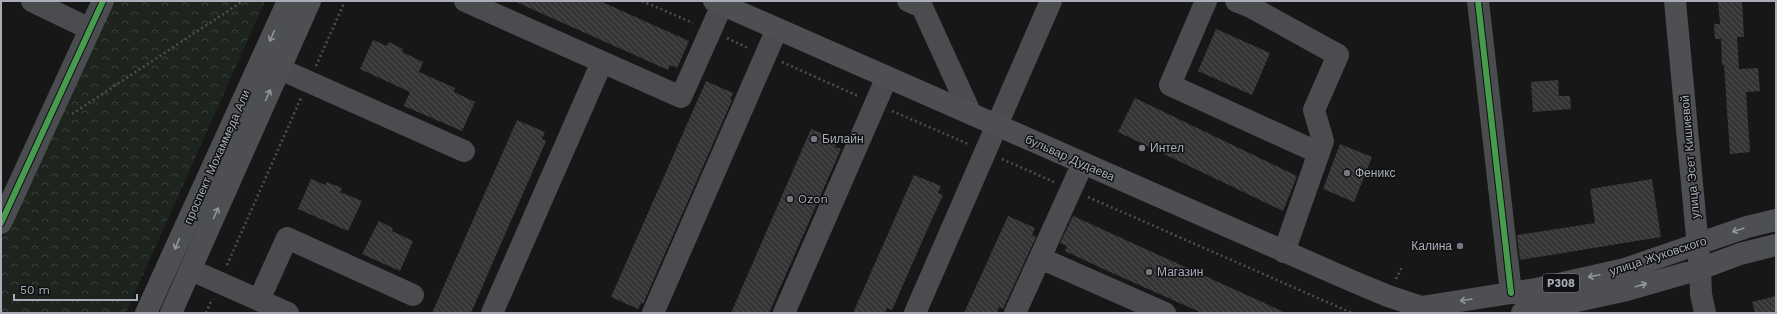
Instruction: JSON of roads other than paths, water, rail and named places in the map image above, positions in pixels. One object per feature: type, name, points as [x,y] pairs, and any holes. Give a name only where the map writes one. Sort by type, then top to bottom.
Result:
[{"type":"main road","name":"проспект Мохаммеда Али","points":[[146,313],[288,1]]},
{"type":"main road","name":"проспект Мохаммеда Али","points":[[172,313],[310,1]]},
{"type":"main road","name":"улица Эсет Кишиевой","points":[[1675,1],[1700,269]]},
{"type":"main road","name":"бульвар Дудаева","points":[[722,2],[777,29],[1284,252],[1422,311]]},
{"type":"main road","name":"улица Жуковского","points":[[1422,311],[1625,269],[1747,227],[1776,220]]},
{"type":"main road","name":"P308","points":[[1522,313],[1627,290],[1700,269],[1740,254],[1776,245]]},
{"type":"street","points":[[32,1],[90,29]]},
{"type":"street","points":[[1,223],[103,1]]},
{"type":"street","points":[[465,1],[681,97],[722,2]]},
{"type":"street","points":[[908,1],[922,8],[971,114]]},
{"type":"street","points":[[915,313],[998,126],[1051,1]]},
{"type":"street","points":[[1206,1],[1170,85],[1319,153]]},
{"type":"street","points":[[1236,1],[1251,7],[1338,55],[1314,110],[1323,141],[1284,252]]},
{"type":"street","points":[[1478,1],[1511,292]]},
{"type":"street","points":[[652,313],[777,29]]},
{"type":"street","points":[[492,313],[602,62]]},
{"type":"street","points":[[280,70],[464,151]]},
{"type":"street","points":[[784,313],[887,77]]},
{"type":"street","points":[[1015,313],[1083,163]]},
{"type":"street","points":[[259,300],[287,238],[413,295]]},
{"type":"street","points":[[1040,258],[1165,313]]},
{"type":"street","name":"улица Эсет Кишиевой","points":[[1700,269],[1701,294],[1705,313]]},
{"type":"street","points":[[191,270],[288,313]]},
{"type":"place","name":"Билайн","points":[[814,139]]},
{"type":"place","name":"Интел","points":[[1142,148]]},
{"type":"place","name":"Феникс","points":[[1347,173]]},
{"type":"place","name":"Ozon","points":[[790,199]]},
{"type":"place","name":"Калина","points":[[1460,246]]},
{"type":"place","name":"Магазин","points":[[1149,272]]}]
